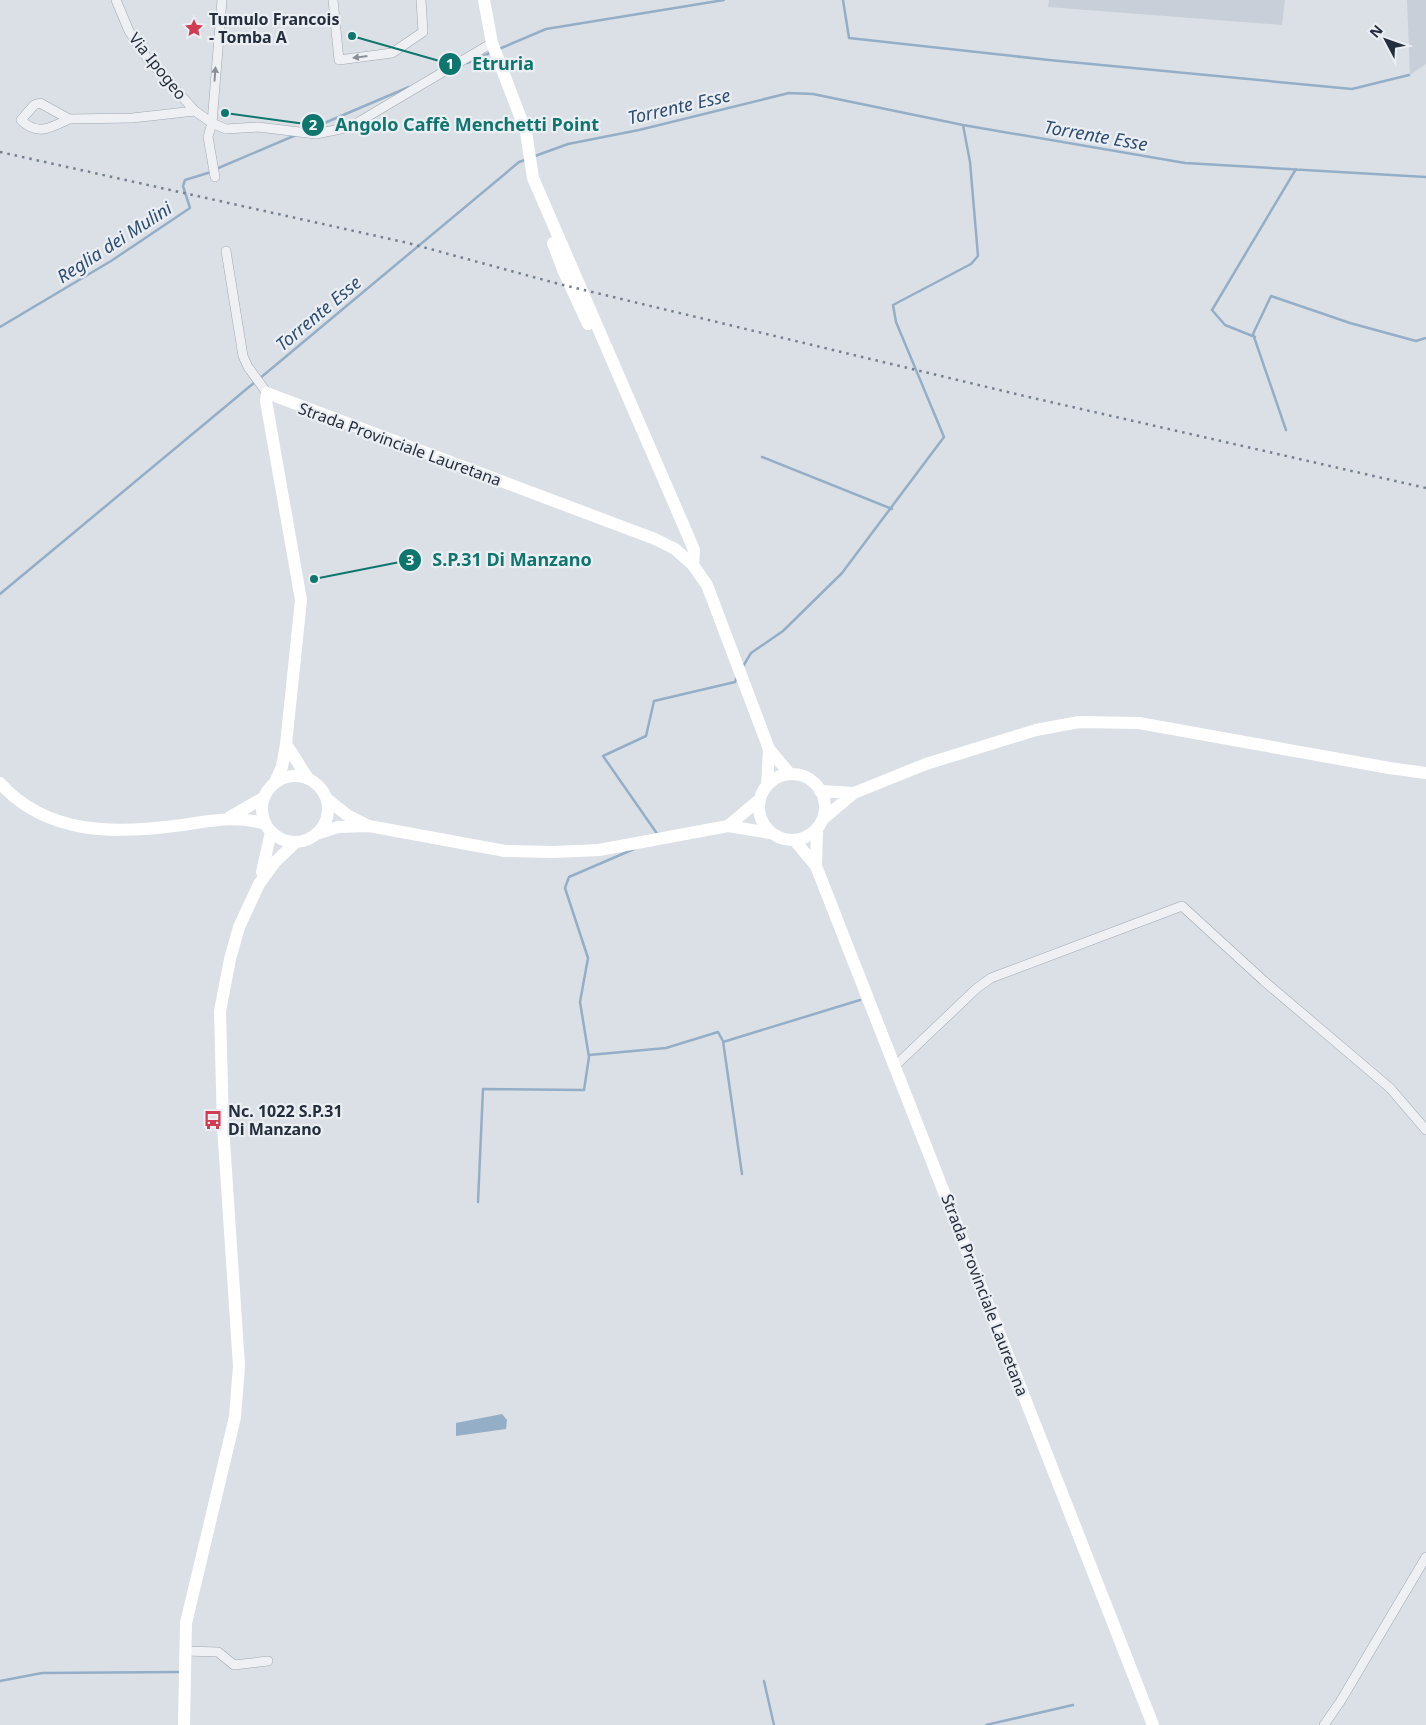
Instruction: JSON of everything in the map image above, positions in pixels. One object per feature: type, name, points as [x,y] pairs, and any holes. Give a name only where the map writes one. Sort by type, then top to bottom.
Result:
[{"type":"main road","name":"Strada Provinciale Lauretana","points":[[484,0],[492,43],[526,132],[533,178],[542,198],[551,236],[564,272],[598,342],[620,377],[694,550],[693,565]]},
{"type":"main road","name":"Strada Provinciale Lauretana","points":[[265,391],[586,512],[655,539],[675,549],[693,565],[707,584],[770,750],[790,774]]},
{"type":"main road","points":[[225,819],[263,798],[282,767],[301,600],[265,391]]},
{"type":"main road","points":[[675,549],[684,539],[686,532]]},
{"type":"main road","points":[[316,834],[338,828],[369,826],[505,851],[554,852],[599,850],[728,826],[770,833],[786,840],[794,840],[804,838],[854,793],[926,764],[1036,730],[1079,722],[1139,723],[1426,773]]},
{"type":"main road","points":[[286,744],[307,777]]},
{"type":"main road","name":"Strada Provinciale Lauretana","points":[[760,799],[767,785],[770,750]]},
{"type":"main road","points":[[767,785],[781,776],[790,774],[803,776],[814,782],[820,791],[854,793]]},
{"type":"main road","points":[[274,782],[293,775],[307,777],[318,784],[327,799],[347,815],[369,826]]},
{"type":"main road","points":[[0,783],[12,797],[45,817],[80,828],[115,831],[166,827],[225,819],[248,819],[268,828],[284,840],[296,842],[309,839],[316,834],[326,821],[327,799]]},
{"type":"main road","name":"Strada Provinciale Lauretana","points":[[816,866],[820,824],[825,805],[820,791]]},
{"type":"main road","points":[[184,1725],[186,1622],[235,1417],[239,1366],[224,1126],[220,1011],[239,927],[258,884],[268,854],[268,828],[262,812],[263,798]]},
{"type":"main road","points":[[728,826],[760,799]]},
{"type":"main road","points":[[760,799],[760,817],[770,833]]},
{"type":"main road","name":"Strada Provinciale Lauretana","points":[[794,840],[816,866],[1154,1725]]},
{"type":"main road","points":[[258,884],[274,862],[296,842]]},
{"type":"street","name":"Via Ipogeo","points":[[116,0],[129,32],[148,58],[195,111],[212,123]]},
{"type":"street","points":[[215,177],[208,137],[212,123],[222,0]]},
{"type":"street","points":[[333,0],[339,60],[392,53],[423,32],[422,0]]},
{"type":"street","points":[[212,123],[226,129],[258,127],[316,134],[350,126],[492,43]]},
{"type":"street","points":[[69,119],[40,103],[34,105],[21,120],[29,127],[43,131],[69,119],[132,118],[195,111]]},
{"type":"street","points":[[226,250],[243,356],[248,367],[265,391]]},
{"type":"street","points":[[896,1066],[977,988],[991,978],[1182,906],[1264,981],[1390,1088],[1426,1130]]},
{"type":"street","points":[[1324,1725],[1340,1702],[1426,1557]]},
{"type":"street","points":[[185,1652],[218,1652],[234,1666],[268,1661]]},
{"type":"shaded area","points":[[1049,0],[1285,0],[1282,25],[1048,7]]},
{"type":"shaded area","points":[[1407,0],[1426,0],[1426,64],[1410,75]]},
{"type":"water","points":[[502,1414],[507,1420],[506,1429],[456,1436],[456,1423]]},
{"type":"waterway","name":"Reglia dei Mulini","points":[[499,49],[546,29],[724,0]]},
{"type":"waterway","points":[[843,0],[849,38],[1049,60],[1352,89],[1409,75]]},
{"type":"waterway","name":"Reglia dei Mulini","points":[[467,63],[492,52]]},
{"type":"waterway","name":"Reglia dei Mulini","points":[[308,130],[409,87]]},
{"type":"waterway","name":"Torrente Esse","points":[[535,156],[568,144],[639,130],[789,93],[813,94],[963,125],[1185,163],[1426,177]]},
{"type":"waterway","points":[[742,668],[751,653],[783,631],[842,573],[944,437],[896,322],[893,305],[971,264],[978,256],[970,162],[963,125]]},
{"type":"waterway","name":"Reglia dei Mulini","points":[[216,169],[296,135]]},
{"type":"waterway","name":"Torrente Esse","points":[[259,379],[519,162],[525,160]]},
{"type":"waterway","points":[[1255,337],[1225,325],[1212,310],[1296,169]]},
{"type":"waterway","name":"Reglia dei Mulini","points":[[0,327],[111,261],[190,208],[183,186],[185,180],[211,172]]},
{"type":"waterway","points":[[1286,430],[1253,334],[1271,296],[1350,323],[1416,341],[1426,338]]},
{"type":"waterway","name":"Torrente Esse","points":[[0,594],[255,382]]},
{"type":"waterway","points":[[762,457],[892,509]]},
{"type":"waterway","points":[[658,835],[603,756],[646,736],[654,701],[735,682],[737,677]]},
{"type":"waterway","points":[[478,1202],[483,1089],[584,1090],[589,1057],[580,1002],[588,958],[565,888],[569,877],[634,849]]},
{"type":"waterway","points":[[723,1042],[860,1000]]},
{"type":"waterway","points":[[589,1055],[666,1048],[718,1032],[723,1041],[742,1174]]},
{"type":"waterway","points":[[0,1681],[42,1673],[178,1672]]},
{"type":"waterway","points":[[764,1681],[774,1725]]},
{"type":"waterway","points":[[986,1725],[1073,1705]]},
{"type":"railway","points":[[0,152],[408,243],[559,284],[1020,395],[1426,488]]},
{"type":"place","name":"Tumulo Francois - Tomba A","points":[[194,28]]},
{"type":"place","name":"Etruria","points":[[352,36]]},
{"type":"place","name":"Angolo Caffè Menchetti Point","points":[[225,113]]},
{"type":"place","name":"S.P.31 Di Manzano","points":[[314,579]]},
{"type":"place","name":"Nc. 1022 S.P.31 Di Manzano","points":[[213,1120]]}]
